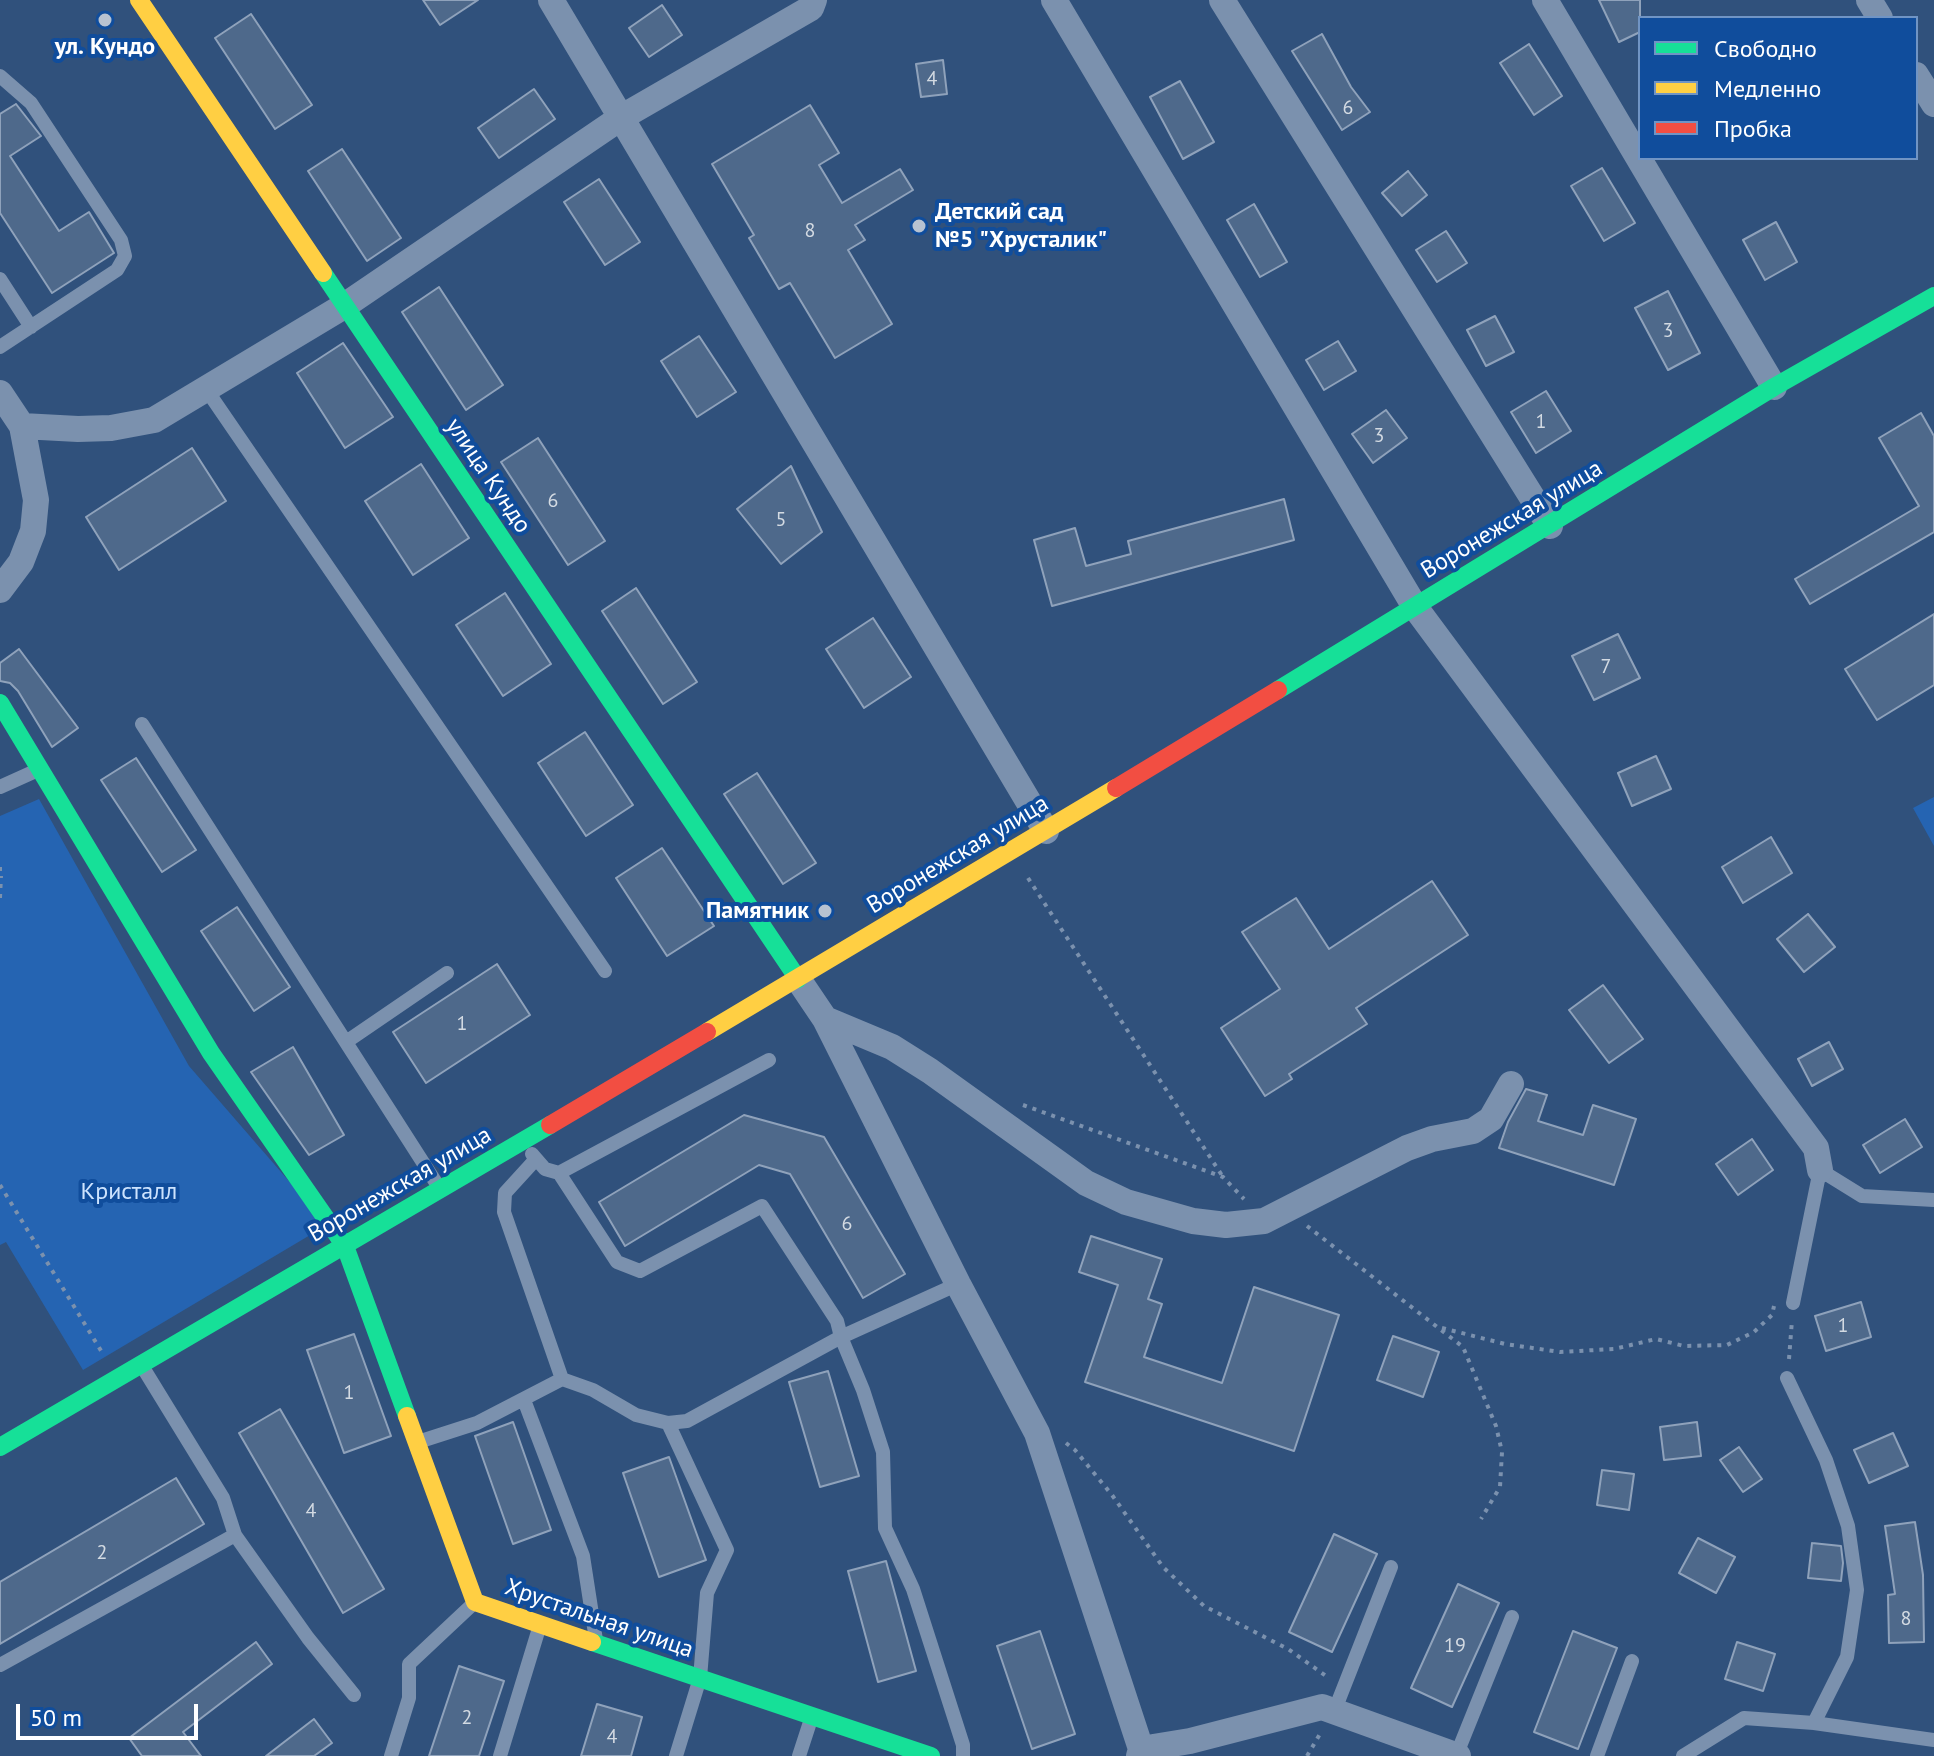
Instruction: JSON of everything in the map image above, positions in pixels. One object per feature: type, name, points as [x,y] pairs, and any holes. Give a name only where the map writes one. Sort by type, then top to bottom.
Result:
[{"type":"street","name":"улица Кундо","points":[[139,0],[798,979]]},
{"type":"street","points":[[551,0],[1046,831]]},
{"type":"street","points":[[22,426],[111,428],[154,420],[344,306],[622,117],[811,8],[814,0]]},
{"type":"street","points":[[1054,0],[1415,607],[1816,1148],[1820,1170]]},
{"type":"street","points":[[1222,0],[1550,526]]},
{"type":"street","points":[[1545,0],[1638,157]]},
{"type":"street","points":[[1918,78],[1934,104]]},
{"type":"street","points":[[1640,160],[1774,387]]},
{"type":"street","name":"Воронежская улица","points":[[0,1447],[798,979],[1550,526],[1774,387],[1934,296]]},
{"type":"street","points":[[0,393],[22,426],[36,500],[33,531],[21,562],[0,590]]},
{"type":"street","name":"Хрустальная улица","points":[[0,703],[211,1053],[345,1246],[475,1602],[931,1756]]},
{"type":"street","points":[[798,979],[825,1019],[958,1284],[1037,1433],[1140,1753],[1338,1702],[1457,1756]]},
{"type":"street","points":[[825,1019],[892,1047],[965,1095],[1086,1183],[1126,1202],[1193,1221],[1226,1225],[1276,1216],[1407,1148],[1432,1139],[1473,1131],[1491,1119],[1511,1084]]},
{"type":"lane","points":[[0,76],[31,103],[125,250],[123,263],[117,270],[0,347]]},
{"type":"lane","points":[[0,279],[31,327]]},
{"type":"lane","points":[[206,389],[605,971]]},
{"type":"lane","points":[[142,724],[440,1189]]},
{"type":"lane","points":[[0,787],[40,769]]},
{"type":"lane","points":[[346,1042],[447,973]]},
{"type":"lane","points":[[559,1173],[769,1060]]},
{"type":"lane","points":[[521,1142],[545,1169],[559,1173],[617,1262],[640,1271],[762,1206],[837,1321],[863,1390],[883,1452],[885,1528],[913,1589],[963,1745],[963,1756]]},
{"type":"lane","points":[[536,1159],[505,1193],[504,1212],[562,1379]]},
{"type":"lane","points":[[1793,1303],[1820,1170],[1862,1196],[1934,1200]]},
{"type":"lane","points":[[418,1442],[477,1423],[562,1379],[593,1390],[636,1415],[668,1423],[687,1421],[841,1337],[958,1284]]},
{"type":"lane","points":[[142,1366],[223,1498],[235,1535],[308,1638],[354,1695]]},
{"type":"lane","points":[[1787,1378],[1826,1460],[1848,1526],[1857,1590],[1847,1657],[1814,1723]]},
{"type":"lane","points":[[524,1400],[583,1556],[597,1643]]},
{"type":"lane","points":[[668,1423],[727,1550],[707,1593],[700,1678],[676,1756]]},
{"type":"lane","points":[[0,1665],[235,1535]]},
{"type":"lane","points":[[1338,1702],[1391,1567]]},
{"type":"lane","points":[[391,1756],[409,1698],[409,1664],[475,1602]]},
{"type":"lane","points":[[1457,1756],[1512,1617]]},
{"type":"lane","points":[[500,1756],[540,1624]]},
{"type":"lane","points":[[1597,1756],[1632,1661]]},
{"type":"lane","points":[[799,1756],[812,1716]]},
{"type":"lane","points":[[1683,1756],[1744,1718],[1814,1723],[1934,1740]]},
{"type":"path","points":[[0,867],[0,898]]},
{"type":"path","points":[[1023,870],[1223,1177]]},
{"type":"path","points":[[1018,1103],[1223,1177],[1442,1328],[1463,1347],[1496,1426],[1502,1452],[1500,1487],[1481,1519]]},
{"type":"path","points":[[0,1185],[119,1379]]},
{"type":"path","points":[[1442,1328],[1505,1344],[1560,1352],[1614,1349],[1656,1339],[1684,1346],[1727,1345],[1754,1332],[1772,1315],[1776,1300]]},
{"type":"path","points":[[1787,1378],[1793,1303]]},
{"type":"path","points":[[1063,1441],[1075,1450],[1103,1484],[1163,1567],[1204,1606],[1288,1649],[1334,1682],[1338,1702]]},
{"type":"green space","points":[[1934,797],[1934,846],[1913,808]]},
{"type":"green space","name":"Кристалл","points":[[39,799],[189,1066],[327,1225],[83,1370],[6,1242],[0,1245],[0,816]]},
{"type":"building","points":[[423,0],[478,0],[440,25]]},
{"type":"building","points":[[1599,0],[1640,0],[1638,33],[1619,42]]},
{"type":"building","points":[[662,5],[682,35],[649,57],[629,28]]},
{"type":"building","points":[[251,14],[312,105],[275,129],[215,38]]},
{"type":"building","points":[[1322,34],[1351,87],[1370,112],[1342,130],[1292,51]]},
{"type":"building","points":[[1529,44],[1562,96],[1534,115],[1500,63]]},
{"type":"building","points":[[943,60],[947,94],[921,97],[916,64]]},
{"type":"building","points":[[1180,81],[1214,142],[1183,159],[1150,97]]},
{"type":"building","points":[[534,89],[555,119],[499,158],[478,128]]},
{"type":"building","points":[[16,104],[41,136],[10,156],[59,231],[89,212],[114,253],[52,293],[0,213],[0,114]]},
{"type":"building","name":"Детский сад №5 \"Хрусталик\"","points":[[810,105],[839,153],[819,165],[842,203],[900,169],[913,190],[855,225],[865,240],[848,250],[892,324],[835,358],[790,283],[779,289],[749,238],[754,235],[712,164]]},
{"type":"building","points":[[342,149],[401,238],[367,261],[308,171]]},
{"type":"building","points":[[1602,168],[1635,223],[1604,241],[1571,186]]},
{"type":"building","points":[[1408,171],[1427,195],[1402,216],[1382,193]]},
{"type":"building","points":[[599,179],[640,242],[605,265],[564,202]]},
{"type":"building","points":[[1254,204],[1287,262],[1260,277],[1227,220]]},
{"type":"building","points":[[1776,222],[1797,262],[1765,280],[1743,240]]},
{"type":"building","points":[[1446,231],[1467,263],[1437,282],[1416,250]]},
{"type":"building","points":[[439,287],[503,385],[466,410],[402,312]]},
{"type":"building","points":[[1668,291],[1700,353],[1668,370],[1635,308]]},
{"type":"building","points":[[1495,316],[1514,352],[1486,366],[1467,330]]},
{"type":"building","points":[[699,336],[736,392],[697,417],[661,361]]},
{"type":"building","points":[[1338,341],[1356,371],[1324,390],[1306,360]]},
{"type":"building","points":[[343,343],[393,417],[345,448],[297,373]]},
{"type":"building","points":[[1546,391],[1571,431],[1536,453],[1511,412]]},
{"type":"building","points":[[1386,410],[1407,438],[1373,463],[1352,434]]},
{"type":"building","points":[[1921,413],[1934,436],[1934,532],[1810,604],[1795,579],[1919,506],[1879,438]]},
{"type":"building","points":[[538,438],[605,541],[568,565],[501,462]]},
{"type":"building","points":[[192,448],[226,501],[119,570],[86,517]]},
{"type":"building","points":[[421,464],[469,538],[413,575],[365,501]]},
{"type":"building","points":[[791,466],[822,532],[781,564],[737,509]]},
{"type":"building","points":[[1284,499],[1294,540],[1052,606],[1034,540],[1075,528],[1086,566],[1131,554],[1128,541]]},
{"type":"building","points":[[636,588],[697,682],[663,704],[602,611]]},
{"type":"building","points":[[505,593],[551,664],[503,696],[456,625]]},
{"type":"building","points":[[1934,614],[1934,685],[1877,720],[1845,669]]},
{"type":"building","points":[[873,618],[911,677],[864,708],[826,649]]},
{"type":"building","points":[[1618,634],[1640,678],[1594,700],[1572,656]]},
{"type":"building","points":[[19,649],[78,728],[52,747],[18,691],[10,683],[0,681],[0,663]]},
{"type":"building","points":[[585,732],[633,805],[586,836],[538,763]]},
{"type":"building","points":[[1656,756],[1671,789],[1632,806],[1618,773]]},
{"type":"building","points":[[136,758],[196,850],[162,872],[101,780]]},
{"type":"building","points":[[757,773],[816,863],[783,884],[724,794]]},
{"type":"building","points":[[1771,837],[1792,873],[1743,903],[1722,867]]},
{"type":"building","points":[[662,848],[714,926],[667,956],[616,878]]},
{"type":"building","points":[[1432,881],[1468,935],[1356,1008],[1367,1024],[1289,1074],[1292,1079],[1265,1096],[1221,1028],[1280,989],[1242,932],[1296,898],[1329,949]]},
{"type":"building","points":[[237,907],[290,987],[254,1011],[201,931]]},
{"type":"building","points":[[1808,914],[1835,947],[1804,972],[1777,939]]},
{"type":"building","points":[[497,964],[530,1015],[426,1083],[393,1032]]},
{"type":"building","points":[[1603,985],[1643,1039],[1609,1063],[1569,1010]]},
{"type":"building","points":[[1829,1042],[1843,1069],[1812,1086],[1798,1059]]},
{"type":"building","points":[[293,1047],[344,1135],[309,1155],[251,1072]]},
{"type":"building","points":[[1526,1089],[1547,1095],[1538,1121],[1583,1135],[1593,1105],[1636,1119],[1614,1185],[1499,1148],[1508,1122]]},
{"type":"building","points":[[744,1115],[824,1137],[905,1274],[863,1298],[790,1174],[759,1165],[625,1246],[599,1202]]},
{"type":"building","points":[[1905,1119],[1922,1147],[1880,1173],[1863,1145]]},
{"type":"building","points":[[1752,1139],[1773,1170],[1738,1195],[1716,1164]]},
{"type":"building","points":[[1091,1236],[1162,1259],[1148,1299],[1162,1304],[1144,1357],[1222,1383],[1254,1287],[1339,1315],[1294,1451],[1085,1382],[1118,1285],[1079,1272]]},
{"type":"building","points":[[1861,1302],[1871,1337],[1826,1351],[1815,1316]]},
{"type":"building","points":[[354,1334],[391,1436],[344,1453],[307,1350]]},
{"type":"building","points":[[1393,1336],[1439,1352],[1423,1397],[1377,1380]]},
{"type":"building","points":[[828,1371],[859,1476],[820,1487],[789,1382]]},
{"type":"building","points":[[280,1409],[384,1589],[343,1613],[239,1433]]},
{"type":"building","points":[[513,1422],[551,1530],[513,1544],[475,1436]]},
{"type":"building","points":[[1697,1422],[1701,1456],[1664,1460],[1660,1427]]},
{"type":"building","points":[[1893,1433],[1908,1466],[1869,1483],[1854,1450]]},
{"type":"building","points":[[1739,1447],[1762,1479],[1743,1492],[1720,1460]]},
{"type":"building","points":[[669,1457],[706,1560],[659,1577],[623,1473]]},
{"type":"building","points":[[1602,1470],[1634,1474],[1629,1510],[1597,1505]]},
{"type":"building","points":[[176,1478],[204,1524],[0,1644],[0,1582]]},
{"type":"building","points":[[1915,1522],[1923,1575],[1924,1642],[1889,1643],[1888,1595],[1895,1594],[1885,1526]]},
{"type":"building","points":[[1334,1534],[1377,1554],[1332,1652],[1289,1632]]},
{"type":"building","points":[[1698,1538],[1735,1557],[1716,1593],[1679,1573]]},
{"type":"building","points":[[1812,1543],[1841,1546],[1841,1581],[1808,1578]]},
{"type":"building","points":[[886,1561],[916,1671],[878,1682],[848,1571]]},
{"type":"building","points":[[1458,1584],[1499,1603],[1452,1707],[1411,1688]]},
{"type":"building","points":[[1040,1631],[1075,1734],[1032,1749],[997,1646]]},
{"type":"building","points":[[1573,1631],[1617,1648],[1578,1749],[1534,1732]]},
{"type":"building","points":[[256,1642],[272,1664],[183,1732],[201,1756],[142,1756],[129,1738]]},
{"type":"building","points":[[1737,1642],[1775,1654],[1763,1691],[1725,1679]]},
{"type":"building","points":[[459,1666],[504,1681],[479,1756],[429,1756]]},
{"type":"building","points":[[597,1704],[642,1717],[631,1756],[581,1756]]},
{"type":"building","points":[[314,1719],[332,1743],[314,1756],[266,1756]]},
{"type":"traffic: fast","points":[[323,273],[798,979]]},
{"type":"traffic: fast","points":[[1278,690],[1774,387],[1934,296]]},
{"type":"traffic: fast","points":[[0,703],[211,1053],[345,1246],[407,1416]]},
{"type":"traffic: fast","points":[[0,1447],[550,1125]]},
{"type":"traffic: fast","points":[[592,1642],[931,1756]]},
{"type":"traffic: slow","points":[[139,0],[323,273]]},
{"type":"traffic: slow","points":[[707,1032],[1116,788]]},
{"type":"traffic: slow","points":[[407,1416],[475,1602],[592,1642]]},
{"type":"traffic: jam","points":[[1116,788],[1278,690]]},
{"type":"traffic: jam","points":[[550,1125],[707,1032]]},
{"type":"place","name":"ул. Кундо","points":[[105,20]]},
{"type":"place","name":"Детский сад №5 \"Хрусталик\"","points":[[919,226]]},
{"type":"place","name":"Памятник","points":[[825,911]]}]
